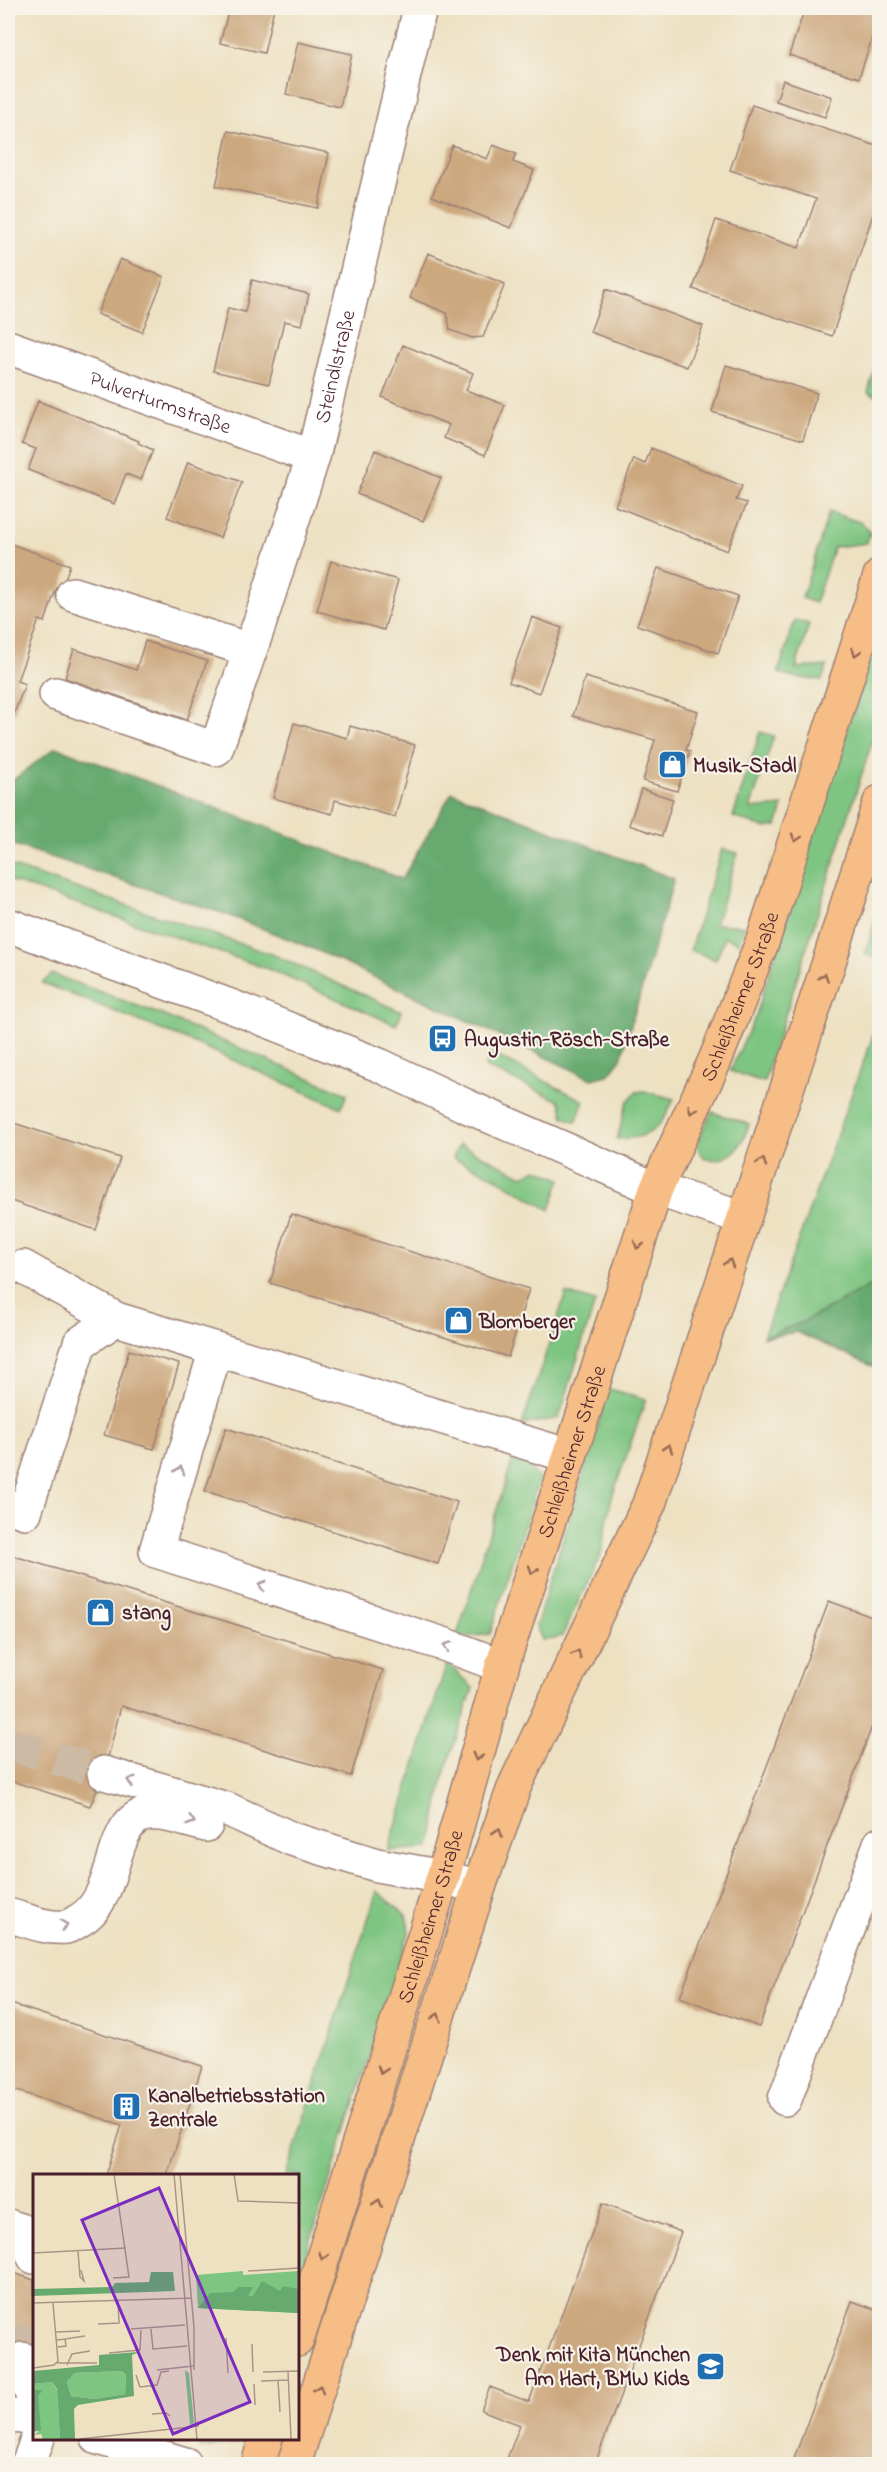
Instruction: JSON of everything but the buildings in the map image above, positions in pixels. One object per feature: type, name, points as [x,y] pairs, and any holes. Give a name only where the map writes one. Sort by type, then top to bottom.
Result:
[{"type":"main road","name":"Schleißheimer Straße","points":[[298,2337],[443,1876],[502,1666],[656,1189],[716,1058],[763,940],[879,576]]},
{"type":"main road","name":"Schleißheimer Straße","points":[[294,2464],[479,1887],[515,1785],[649,1504],[879,802]]},
{"type":"main road","points":[[258,2464],[266,2439]]},
{"type":"street","name":"Steindlstraße","points":[[57,694],[216,749],[313,457],[420,8]]},
{"type":"street","name":"Pulverturmstraße","points":[[8,346],[313,457]]},
{"type":"street","points":[[73,594],[250,650]]},
{"type":"street","points":[[9,932],[233,1007],[378,1065],[656,1189],[744,1218]]},
{"type":"street","points":[[23,1267],[116,1319],[570,1456]]},
{"type":"street","points":[[8,1506],[25,1512],[80,1343],[116,1319]]},
{"type":"street","points":[[216,1349],[156,1551],[446,1645],[502,1666]]},
{"type":"street","points":[[104,1773],[224,1819],[377,1865],[443,1876],[479,1887]]},
{"type":"street","points":[[8,1915],[45,1926],[68,1927],[89,1916],[101,1901],[124,1830],[141,1816],[168,1814],[224,1819]]},
{"type":"street","points":[[785,2099],[879,1844]]},
{"type":"street","points":[[8,2226],[23,2231],[33,2255]]},
{"type":"street","points":[[23,2359],[21,2368],[33,2396]]},
{"type":"street","points":[[8,2415],[33,2419]]},
{"type":"street","points":[[28,2464],[38,2439]]},
{"type":"street","points":[[101,2439],[185,2464]]},
{"type":"green space","points":[[879,354],[880,397],[868,392]]},
{"type":"green space","points":[[829,512],[862,523],[870,532],[867,543],[834,547],[815,603],[802,598]]},
{"type":"green space","points":[[795,620],[809,624],[796,668],[827,666],[822,680],[797,678],[778,673]]},
{"type":"green space","points":[[879,628],[879,720],[764,1082],[730,1071],[756,1015]]},
{"type":"green space","points":[[760,732],[774,736],[750,809],[783,806],[777,826],[765,828],[733,817]]},
{"type":"green space","points":[[56,747],[402,879],[452,792],[674,879],[621,1059],[608,1075],[592,1079],[316,950],[225,914],[8,843],[8,778],[13,780]]},
{"type":"green space","points":[[722,849],[738,853],[715,924],[745,926],[739,943],[725,937],[716,960],[690,950]]},
{"type":"green space","points":[[8,865],[274,955],[402,1012],[396,1025],[268,969],[8,880]]},
{"type":"green space","points":[[879,908],[879,944],[875,958],[865,954]]},
{"type":"green space","points":[[52,974],[162,1015],[347,1094],[341,1108],[192,1042],[42,983]]},
{"type":"green space","points":[[879,1019],[879,1369],[797,1332],[763,1337]]},
{"type":"green space","points":[[491,1053],[584,1101],[576,1122],[564,1117],[560,1101],[485,1067]]},
{"type":"green space","points":[[644,1091],[674,1099],[664,1118],[653,1130],[638,1137],[617,1139],[627,1102],[636,1092]]},
{"type":"green space","points":[[712,1112],[749,1124],[738,1147],[731,1154],[719,1159],[706,1158],[699,1150],[699,1138]]},
{"type":"green space","points":[[459,1144],[523,1176],[537,1169],[561,1179],[550,1210],[493,1176],[453,1158]]},
{"type":"green space","points":[[879,1281],[879,1369],[797,1332],[763,1337],[803,1322]]},
{"type":"green space","points":[[566,1293],[595,1302],[559,1418],[522,1425]]},
{"type":"green space","points":[[609,1389],[646,1399],[611,1500],[601,1554],[562,1636],[542,1640],[536,1626]]},
{"type":"green space","points":[[516,1449],[539,1479],[490,1634],[456,1638]]},
{"type":"green space","points":[[447,1663],[473,1688],[444,1775],[430,1848],[388,1851]]},
{"type":"green space","points":[[377,1891],[407,1916],[409,1933],[298,2280],[298,2174],[286,2174]]},
{"type":"green space","points":[[203,2439],[248,2439],[246,2442],[199,2449]]},
{"type":"tunnel","points":[[8,1744],[104,1773]]},
{"type":"tunnel","points":[[23,2359],[33,2325]]},
{"type":"place","name":"Musik-Stadl","points":[[672,765]]},
{"type":"place","name":"Augustin-Rösch-Straße","points":[[443,1039]]},
{"type":"place","name":"Blomberger","points":[[458,1321]]},
{"type":"place","name":"stang","points":[[101,1612]]},
{"type":"place","name":"Kanalbetriebsstation Zentrale","points":[[127,2107]]},
{"type":"place","name":"Denk mit Kita München Am Hart, BMW Kids","points":[[711,2366]]}]
